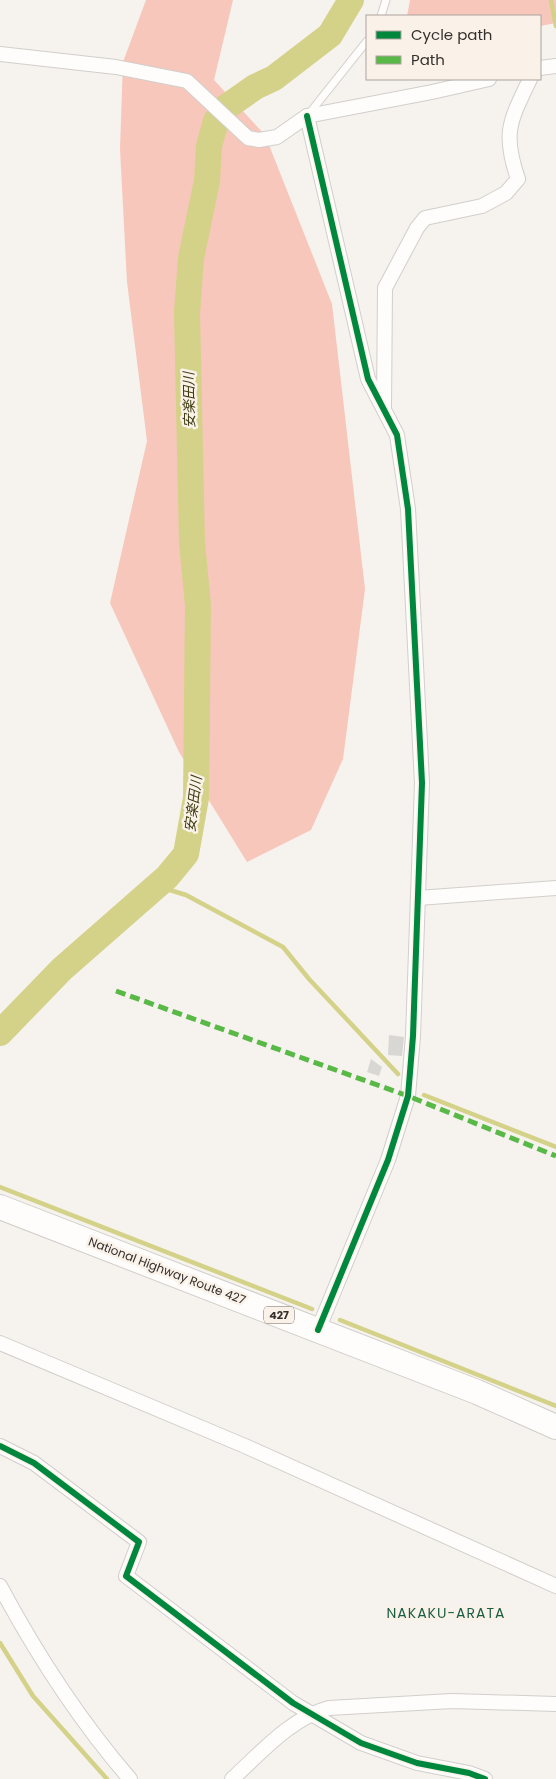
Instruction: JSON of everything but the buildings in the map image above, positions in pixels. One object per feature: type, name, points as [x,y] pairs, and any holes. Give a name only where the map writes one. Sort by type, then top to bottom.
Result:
[{"type":"highway","name":"National Highway Route 427","points":[[0,1207],[477,1392],[556,1427]]},
{"type":"street","points":[[0,54],[116,67],[187,81],[248,138],[259,140],[277,137],[307,116],[484,80]]},
{"type":"street","points":[[541,68],[556,66]]},
{"type":"street","points":[[384,408],[386,288],[417,228],[425,218],[482,206],[506,194],[518,179],[511,160],[508,132],[510,120],[530,80]]},
{"type":"street","points":[[307,116],[368,378],[397,435],[408,509],[422,783],[413,1036],[408,1096],[388,1160],[318,1330]]},
{"type":"street","points":[[418,898],[556,888]]},
{"type":"street","points":[[0,1343],[245,1446],[556,1586]]},
{"type":"street","points":[[0,1446],[34,1463],[139,1542],[126,1576],[293,1703],[361,1743],[417,1763],[469,1773],[485,1779]]},
{"type":"street","points":[[0,1586],[20,1624],[64,1695],[99,1743],[130,1779]]},
{"type":"street","points":[[232,1779],[287,1728],[312,1713],[329,1708],[452,1701],[556,1704]]},
{"type":"lane","points":[[381,15],[386,0]]},
{"type":"lane","points":[[307,116],[366,42]]},
{"type":"shaded area","points":[[146,0],[233,0],[214,80],[265,135],[332,304],[365,589],[343,759],[311,830],[247,862],[179,752],[110,603],[147,441],[127,282],[120,149],[123,62]]},
{"type":"shaded area","points":[[410,0],[556,0],[556,23],[541,26],[541,15],[407,15]]},
{"type":"waterway","name":"安楽田川","points":[[0,1033],[62,969],[167,877],[186,854],[196,798],[198,605],[192,543],[187,313],[191,258],[207,181],[209,146],[216,121],[225,108],[255,87],[274,78],[330,35],[351,0]]},
{"type":"waterway","points":[[551,0],[556,26]]},
{"type":"waterway","points":[[157,886],[186,895],[283,947],[309,979],[398,1074]]},
{"type":"waterway","points":[[424,1095],[556,1147]]},
{"type":"waterway","points":[[0,1187],[312,1309]]},
{"type":"waterway","points":[[340,1320],[556,1406]]},
{"type":"waterway","points":[[0,1643],[33,1696],[107,1779]]},
{"type":"marked path","points":[[116,991],[408,1096],[556,1156]]},
{"type":"cycle path","points":[[307,116],[368,379],[397,435],[408,509],[422,783],[413,1036],[408,1096],[388,1160],[318,1330]]},
{"type":"cycle path","points":[[0,1446],[34,1463],[139,1542],[126,1576],[293,1703],[361,1743],[417,1763],[469,1773],[485,1779]]},
{"type":"district","name":"NAKAKU-ARATA","points":[[446,1613]]}]
